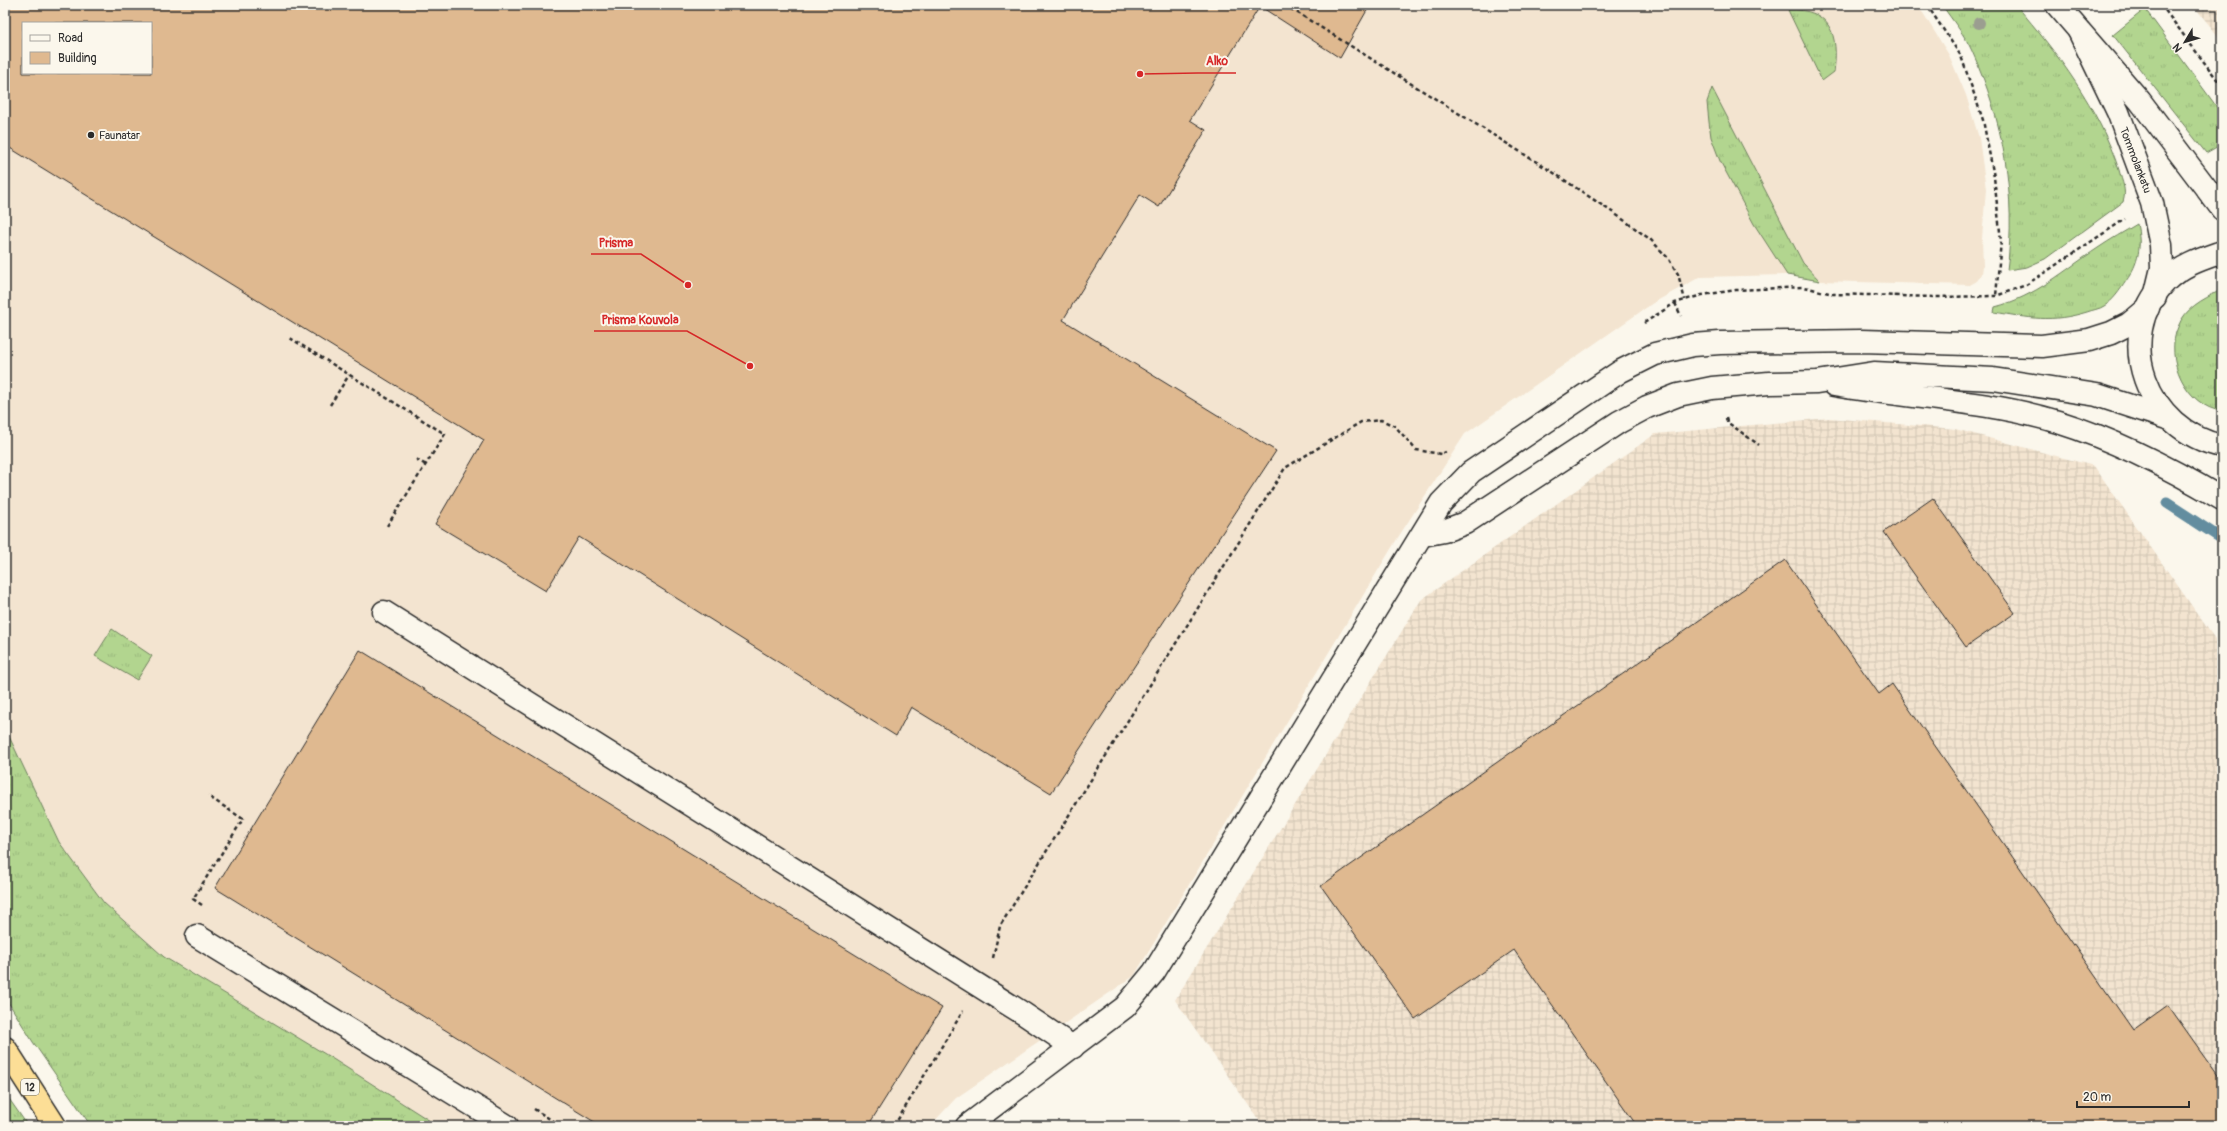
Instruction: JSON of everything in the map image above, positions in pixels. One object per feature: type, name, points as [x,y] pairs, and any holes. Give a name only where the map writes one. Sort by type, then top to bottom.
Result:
[{"type":"highway","name":"12","points":[[5,1048],[55,1126]]},
{"type":"street","name":"Tommolankatu","points":[[2057,5],[2140,100],[2222,209]]},
{"type":"street","name":"Tommolankatu","points":[[2079,31],[2118,112],[2152,203],[2161,245],[2162,268],[2140,336],[2141,366],[2150,394],[2168,418]]},
{"type":"street","points":[[967,1126],[1125,1007],[1154,972],[1404,563],[1423,536],[1441,503],[1472,472],[1621,371],[1655,354],[1693,345],[1728,343],[1853,341],[2042,346],[2089,340],[2111,333],[2129,324],[2152,302],[2166,281],[2192,262],[2222,252]]},
{"type":"street","points":[[1423,536],[1444,531],[1465,523],[1619,422],[1647,407],[1678,395],[1712,388],[1768,383],[1817,382],[1874,373],[1993,379],[2097,395],[2168,418],[2186,433],[2207,443],[2222,446]]},
{"type":"street","points":[[1817,382],[1998,408],[2058,422],[2116,444],[2172,469],[2222,499]]},
{"type":"street","points":[[384,612],[1024,1014],[1073,1047]]},
{"type":"street","points":[[197,936],[507,1126]]},
{"type":"path","points":[[1285,5],[1551,171],[1627,222],[1651,240],[1668,258],[1678,274],[1685,300]]},
{"type":"path","points":[[1927,5],[1961,56],[1983,120],[1994,177],[2001,241],[1996,296]]},
{"type":"path","points":[[2161,5],[2222,86]]},
{"type":"path","points":[[1638,328],[1675,303],[1702,295],[1736,290],[1804,287],[1833,294],[1934,297],[1996,296],[2026,285],[2128,217]]},
{"type":"path","points":[[290,338],[445,434],[388,526]]},
{"type":"path","points":[[330,405],[349,374]]},
{"type":"path","points":[[993,961],[1000,926],[1285,468],[1361,422],[1381,420],[1395,426],[1416,450],[1441,454],[1448,450]]},
{"type":"path","points":[[416,459],[426,465]]},
{"type":"path","points":[[206,907],[193,899],[243,819],[208,796]]},
{"type":"path","points":[[894,1126],[965,1009]]},
{"type":"shaded area","points":[[5,5],[1915,5],[1923,13],[1949,55],[1966,95],[1979,138],[1986,189],[1982,239],[1983,266],[1982,274],[1977,281],[1970,285],[1820,281],[1787,275],[1700,277],[1653,303],[1465,434],[1397,539],[1134,976],[956,1098],[930,1126],[438,1126],[325,1054],[164,957],[104,903],[59,842],[5,728]]},
{"type":"shaded area","points":[[2193,5],[2222,5],[2222,41]]},
{"type":"shaded area","points":[[1829,418],[1955,429],[2094,466],[2222,649],[2222,1126],[1263,1126],[1175,1000],[1421,600],[1655,434]]},
{"type":"green space","points":[[1942,5],[2016,5],[2062,62],[2089,103],[2111,147],[2123,182],[2123,202],[2045,259],[2027,267],[2007,270],[2010,242],[2010,214],[2005,158],[1999,131],[1983,77],[1972,51],[1962,33]]},
{"type":"green space","points":[[2145,9],[2222,114],[2222,144],[2206,153],[2113,35]]},
{"type":"green space","points":[[1788,10],[1803,11],[1814,14],[1823,19],[1829,26],[1835,46],[1834,72],[1822,81]]},
{"type":"green space","points":[[1712,88],[1803,263],[1820,281],[1787,275],[1754,224],[1720,161],[1711,137],[1707,102]]},
{"type":"green space","points":[[2137,224],[2139,247],[2137,261],[2116,295],[2107,304],[2096,309],[2074,315],[2051,318],[2030,318],[1994,312],[1995,307],[2037,290],[2103,245]]},
{"type":"green space","points":[[2219,291],[2222,291],[2222,411],[2209,408],[2198,401],[2189,391],[2181,379],[2176,366],[2174,353],[2174,339],[2181,320],[2195,305]]},
{"type":"green space","points":[[112,629],[152,656],[137,680],[95,656]]},
{"type":"green space","points":[[5,728],[59,842],[104,903],[164,957],[325,1054],[438,1126],[91,1126],[33,1042],[5,997]]},
{"type":"green space","points":[[5,1093],[28,1126],[5,1126]]},
{"type":"building","points":[[5,5],[1260,6],[1190,120],[1206,130],[1159,207],[1140,195],[1063,320],[1276,451],[1051,793],[911,707],[896,736],[579,537],[546,591],[435,524],[484,440],[5,145]]},
{"type":"building","points":[[1258,5],[1370,5],[1340,58]]},
{"type":"building","points":[[1933,498],[2015,613],[1966,647],[1884,532]]},
{"type":"building","points":[[1785,560],[1879,694],[1892,684],[2133,1030],[2168,1005],[2222,1081],[2222,1126],[1637,1126],[1514,950],[1415,1019],[1321,886]]},
{"type":"building","points":[[360,650],[942,1008],[868,1126],[601,1126],[215,888]]},
{"type":"waterway","points":[[2167,503],[2222,539]]},
{"type":"place","name":"Alko","points":[[1140,74]]},
{"type":"place","name":"Faunatar","points":[[91,135]]},
{"type":"place","name":"Prisma","points":[[688,285]]},
{"type":"place","name":"Prisma Kouvola","points":[[750,366]]}]
